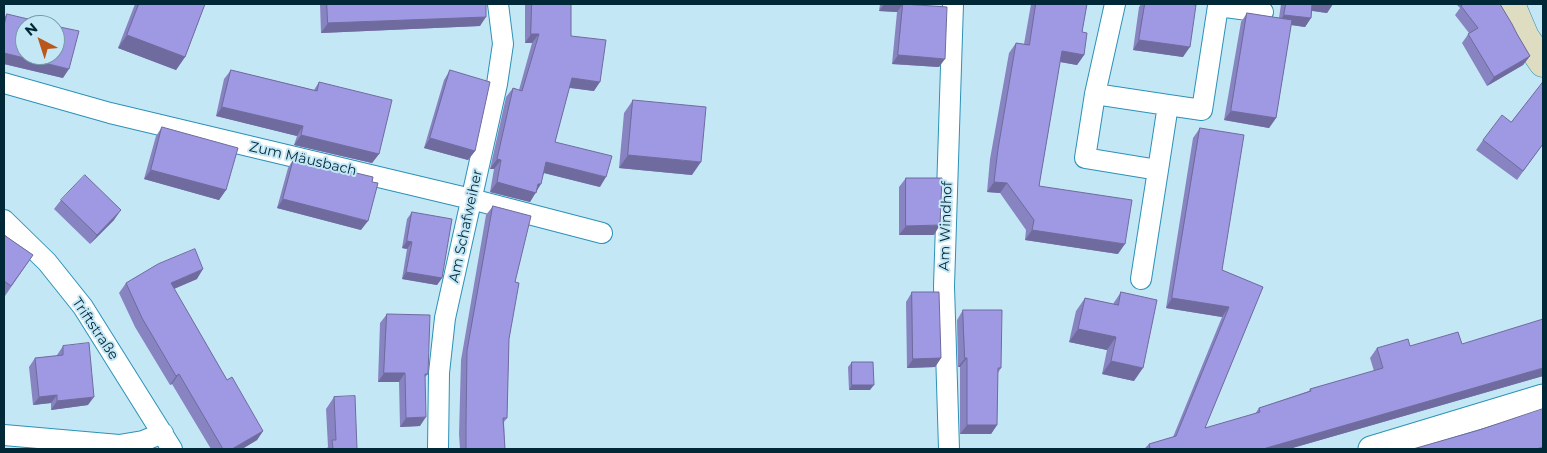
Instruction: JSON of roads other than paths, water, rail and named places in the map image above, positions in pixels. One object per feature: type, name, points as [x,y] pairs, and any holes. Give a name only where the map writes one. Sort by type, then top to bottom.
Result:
[{"type":"main road","points":[[1511,4],[1525,36],[1543,63]]},
{"type":"street","name":"Am Schafweiher","points":[[438,449],[439,373],[445,318],[497,84],[503,44],[498,4]]},
{"type":"street","name":"Am Windhof","points":[[949,449],[944,286],[953,4]]},
{"type":"street","points":[[1115,4],[1095,94],[1085,158],[1158,170]]},
{"type":"street","points":[[1095,94],[1202,110],[1218,6],[1262,12]]},
{"type":"street","name":"Zum Mäusbach","points":[[4,83],[110,113],[471,199],[602,233]]},
{"type":"street","points":[[1141,279],[1168,105]]},
{"type":"street","name":"Triftstraße","points":[[4,220],[47,262],[83,307],[167,441]]},
{"type":"street","points":[[1371,449],[1543,397]]},
{"type":"street","points":[[4,434],[119,445],[143,441],[167,441]]}]
